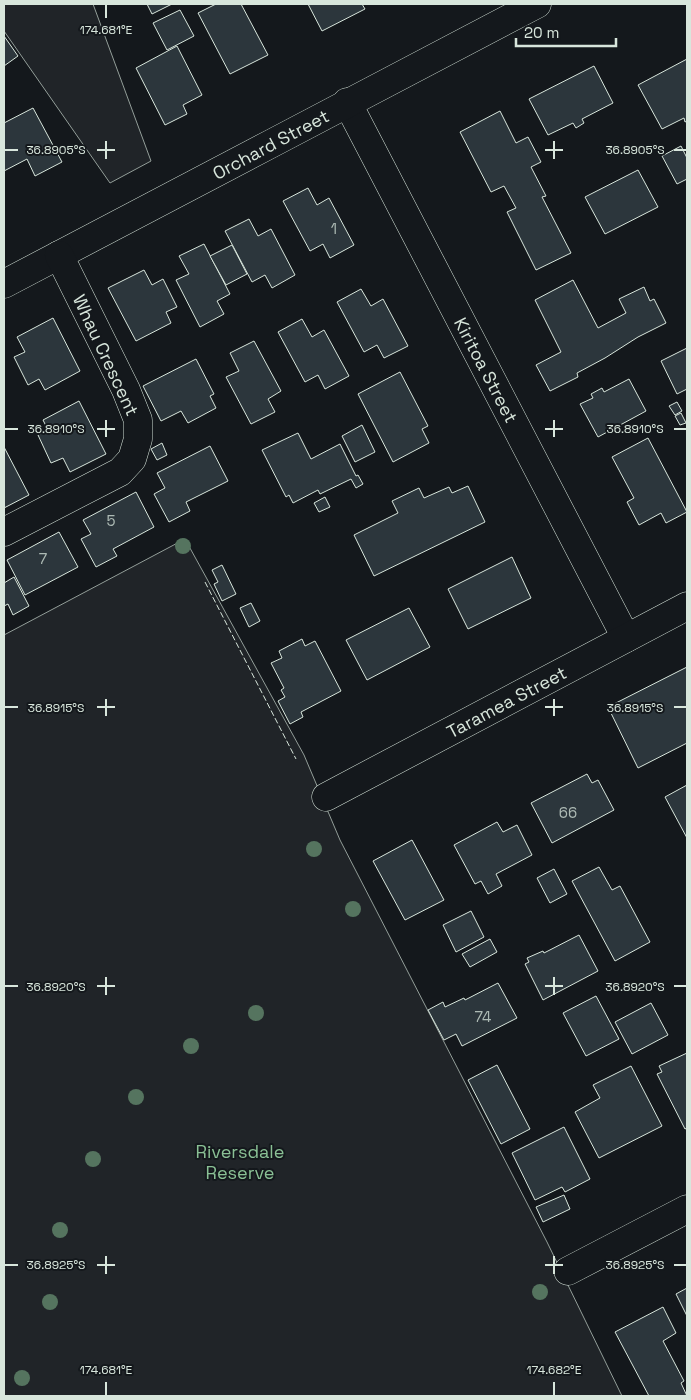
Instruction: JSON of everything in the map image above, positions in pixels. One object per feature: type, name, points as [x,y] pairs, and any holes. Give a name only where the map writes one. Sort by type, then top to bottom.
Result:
[{"type":"street","name":"Orchard Street","points":[[4,284],[171,198],[347,102],[537,4]]},
{"type":"street","name":"Kiritoa Street","points":[[347,102],[626,638]]},
{"type":"street","name":"Whau Crescent","points":[[4,532],[120,472],[132,459],[138,439],[138,420],[126,390],[59,255]]},
{"type":"street","name":"Taramea Street","points":[[326,797],[687,606]]},
{"type":"street","points":[[568,1271],[687,1209]]},
{"type":"green space","points":[[4,4],[93,4],[151,161],[110,183],[4,31]]},
{"type":"green space","name":"Riversdale Reserve","points":[[185,539],[304,755],[340,840],[547,1242],[622,1396],[4,1396],[4,635]]},
{"type":"building","points":[[147,4],[172,4],[152,14]]},
{"type":"building","points":[[216,4],[241,4],[268,55],[230,74],[198,13]]},
{"type":"building","points":[[308,4],[362,4],[365,9],[322,31]]},
{"type":"building","points":[[180,10],[194,36],[167,50],[153,23]]},
{"type":"building","points":[[4,36],[18,56],[4,66]]},
{"type":"building","points":[[177,46],[202,95],[183,105],[187,114],[165,125],[136,68]]},
{"type":"building","points":[[687,59],[687,121],[685,122],[684,118],[662,129],[638,85]]},
{"type":"building","points":[[594,66],[613,103],[582,119],[584,123],[576,128],[573,123],[548,135],[529,99]]},
{"type":"building","points":[[33,108],[62,162],[35,176],[27,159],[4,171],[4,123]]},
{"type":"building","points":[[500,111],[516,143],[528,137],[541,162],[531,167],[546,196],[542,197],[571,253],[536,270],[507,212],[516,208],[504,186],[491,192],[460,132]]},
{"type":"building","points":[[681,146],[687,158],[687,179],[677,184],[662,156]]},
{"type":"building","points":[[638,170],[658,207],[605,234],[585,197]]},
{"type":"building","points":[[308,188],[317,205],[329,198],[354,245],[330,258],[323,244],[310,251],[283,201]]},
{"type":"building","points":[[249,219],[258,236],[271,229],[295,275],[272,288],[265,275],[252,282],[225,231]]},
{"type":"building","points":[[204,244],[230,294],[217,301],[224,314],[200,327],[176,280],[189,274],[179,256]]},
{"type":"building","points":[[232,245],[247,274],[226,285],[210,256]]},
{"type":"building","points":[[144,270],[152,285],[163,279],[177,307],[166,312],[171,323],[136,341],[108,288]]},
{"type":"building","points":[[573,280],[598,328],[626,313],[619,299],[644,287],[650,301],[654,299],[666,323],[638,337],[577,373],[578,377],[550,391],[536,365],[561,352],[535,300]]},
{"type":"building","points":[[361,289],[371,306],[383,299],[408,346],[384,358],[377,345],[364,352],[337,302]]},
{"type":"building","points":[[53,318],[80,371],[45,390],[39,379],[28,385],[14,357],[25,352],[17,337]]},
{"type":"building","points":[[302,319],[312,337],[324,330],[349,376],[325,389],[318,375],[305,382],[278,332]]},
{"type":"building","points":[[254,341],[281,391],[268,399],[275,412],[251,424],[226,377],[239,371],[230,353]]},
{"type":"building","points":[[687,348],[687,389],[677,394],[661,361]]},
{"type":"building","points":[[196,359],[214,394],[210,396],[216,408],[188,423],[181,411],[161,421],[143,386]]},
{"type":"building","points":[[400,372],[428,426],[422,429],[429,443],[393,462],[358,394]]},
{"type":"building","points":[[629,379],[646,411],[598,437],[580,404],[593,398],[591,394],[602,388],[604,392]]},
{"type":"building","points":[[79,401],[106,454],[70,472],[63,458],[51,463],[38,435],[48,430],[43,420]]},
{"type":"building","points":[[677,402],[682,411],[675,415],[669,406]]},
{"type":"building","points":[[681,413],[686,423],[680,425],[675,416]]},
{"type":"building","points":[[362,425],[375,452],[355,462],[342,436]]},
{"type":"building","points":[[298,433],[311,459],[340,444],[356,476],[358,475],[363,484],[356,488],[351,479],[320,494],[318,490],[293,503],[289,495],[286,497],[262,450]]},
{"type":"building","points":[[648,438],[687,512],[666,523],[661,513],[639,525],[627,502],[634,498],[612,457]]},
{"type":"building","points":[[162,443],[167,455],[157,460],[151,449]]},
{"type":"building","points":[[210,446],[228,481],[186,502],[190,511],[169,522],[154,494],[165,488],[157,473]]},
{"type":"building","points":[[4,447],[29,495],[4,508]]},
{"type":"building","points":[[468,486],[485,522],[374,576],[354,535],[398,513],[392,501],[419,488],[424,498],[449,487],[452,493]]},
{"type":"building","points":[[136,492],[154,527],[113,549],[117,556],[96,567],[81,539],[91,534],[83,520]]},
{"type":"building","points":[[325,497],[330,507],[319,512],[314,503]]},
{"type":"building","points":[[59,532],[78,567],[25,595],[7,560]]},
{"type":"building","points":[[512,557],[531,598],[468,629],[448,589]]},
{"type":"building","points":[[222,565],[236,594],[222,601],[214,584],[218,582],[212,570]]},
{"type":"building","points":[[14,577],[29,606],[13,615],[8,604],[4,606],[4,583]]},
{"type":"building","points":[[251,603],[260,621],[249,627],[240,608]]},
{"type":"building","points":[[409,608],[430,647],[367,680],[346,640]]},
{"type":"building","points":[[302,639],[305,646],[315,641],[341,691],[301,712],[303,717],[290,724],[278,701],[285,697],[281,690],[284,688],[271,663],[282,658],[279,651]]},
{"type":"building","points":[[687,667],[687,743],[638,768],[608,707]]},
{"type":"building","points":[[587,774],[592,783],[598,780],[614,810],[552,843],[531,803]]},
{"type":"building","points":[[687,785],[687,838],[665,797]]},
{"type":"building","points":[[497,822],[503,832],[517,825],[532,855],[496,874],[502,886],[488,894],[481,881],[475,884],[454,845]]},
{"type":"building","points":[[412,840],[444,900],[405,920],[373,861]]},
{"type":"building","points":[[599,867],[612,890],[620,886],[650,942],[615,961],[572,881]]},
{"type":"building","points":[[554,869],[567,894],[550,903],[537,878]]},
{"type":"building","points":[[471,911],[484,937],[456,952],[443,925]]},
{"type":"building","points":[[579,935],[598,971],[543,1000],[525,964],[529,962],[527,958],[543,951],[544,953]]},
{"type":"building","points":[[490,939],[497,952],[470,967],[462,954]]},
{"type":"building","points":[[498,983],[517,1018],[462,1046],[456,1034],[444,1040],[428,1010],[443,1002],[445,1007],[464,998],[465,1000]]},
{"type":"building","points":[[596,996],[619,1039],[586,1056],[563,1013]]},
{"type":"building","points":[[651,1003],[668,1035],[632,1054],[615,1022]]},
{"type":"building","points":[[687,1053],[687,1128],[685,1129],[657,1074],[662,1072],[659,1066]]},
{"type":"building","points":[[497,1065],[530,1129],[501,1144],[468,1080]]},
{"type":"building","points":[[631,1066],[662,1126],[599,1158],[575,1112],[600,1098],[593,1085]]},
{"type":"building","points":[[564,1127],[590,1179],[565,1192],[562,1187],[535,1200],[512,1153]]},
{"type":"building","points":[[564,1195],[570,1209],[543,1222],[536,1207]]},
{"type":"building","points":[[687,1288],[687,1316],[676,1294]]},
{"type":"building","points":[[663,1307],[676,1333],[663,1341],[684,1381],[681,1383],[687,1396],[649,1396],[615,1332]]},
{"type":"fence","points":[[205,582],[296,759]]}]
